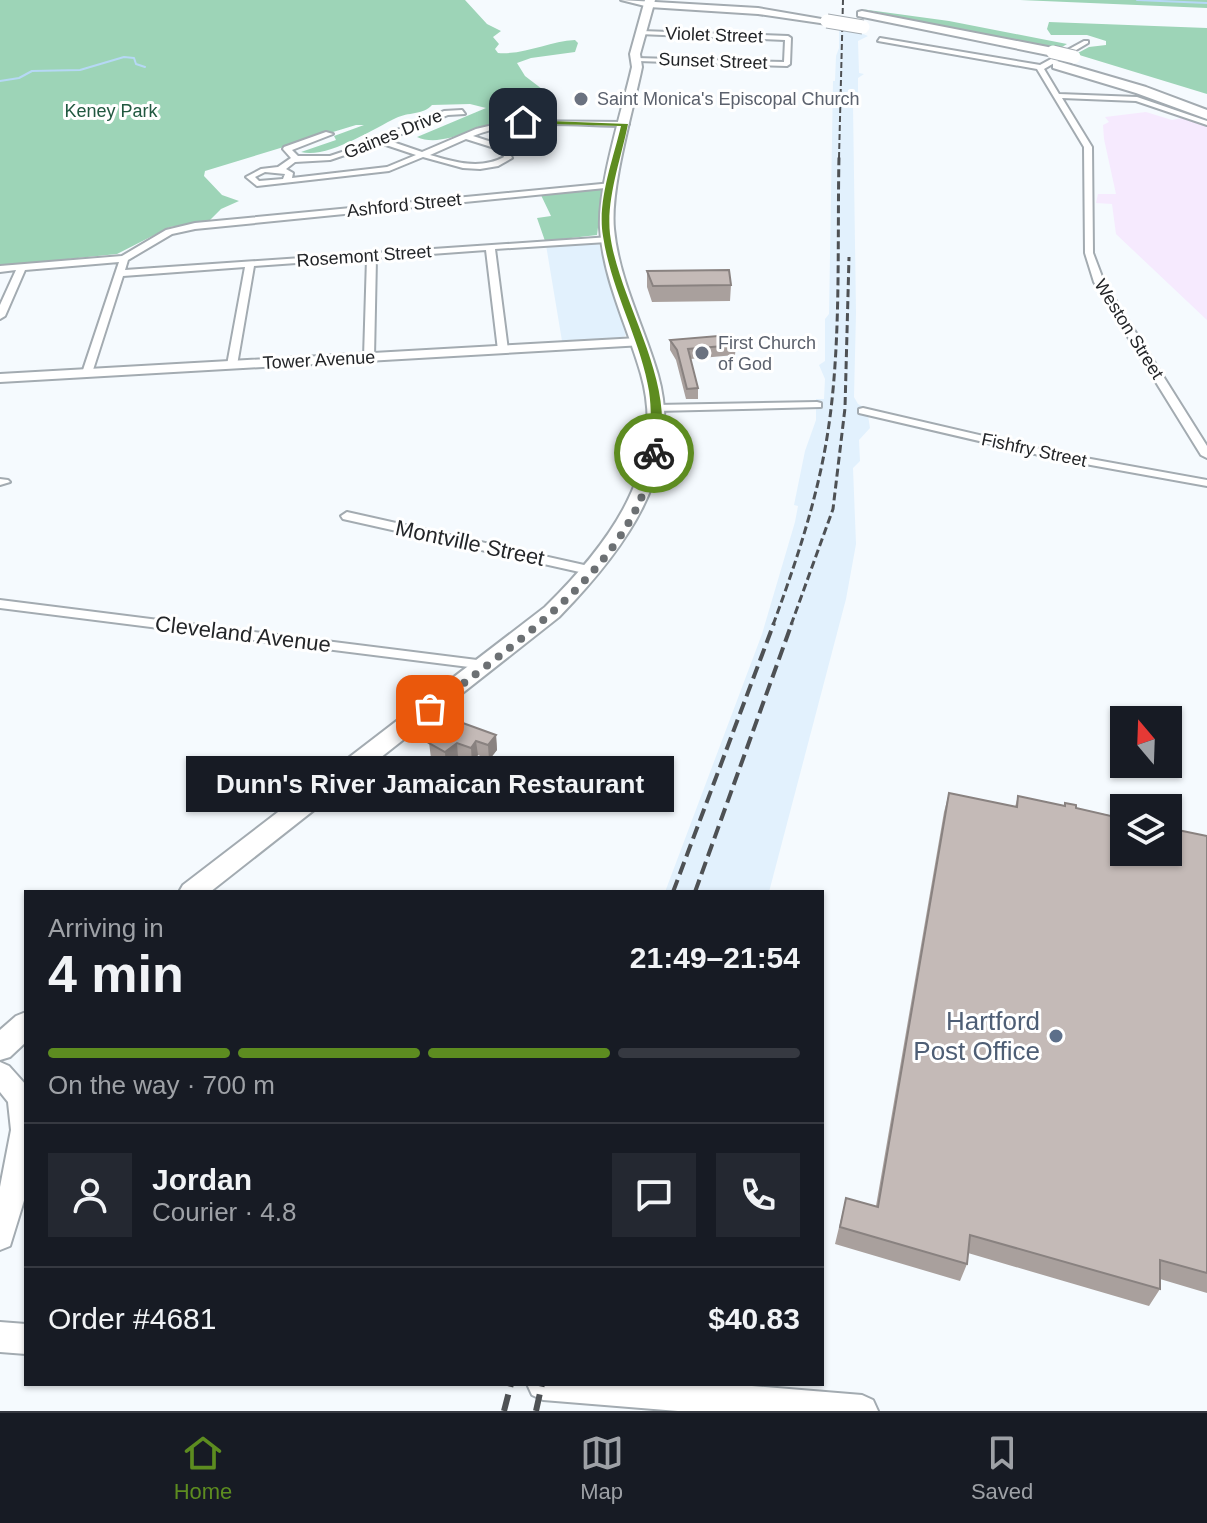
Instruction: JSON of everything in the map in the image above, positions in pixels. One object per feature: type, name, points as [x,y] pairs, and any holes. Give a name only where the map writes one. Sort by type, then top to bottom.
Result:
[{"type":"highway","points":[[627,0],[726,9],[827,13]]},
{"type":"highway","points":[[746,0],[862,19],[1157,80]]},
{"type":"highway","points":[[763,0],[827,13]]},
{"type":"highway","points":[[772,0],[827,13]]},
{"type":"highway","points":[[646,31],[682,10],[726,9]]},
{"type":"highway","points":[[849,10],[862,19],[968,44],[1054,59],[1207,112]]},
{"type":"highway","points":[[862,19],[877,17],[1054,59],[1207,102]]},
{"type":"main road","points":[[195,890],[552,612],[593,571],[621,533],[645,486],[655,445],[656,408],[651,377],[607,239],[606,210],[638,59],[644,55],[646,31],[655,2]]},
{"type":"main road","name":"Tower Avenue","points":[[0,378],[638,342]]},
{"type":"main road","points":[[0,1048],[24,1026]]},
{"type":"main road","points":[[0,1074],[20,1099],[24,1119],[22,1145],[0,1236]]},
{"type":"main road","points":[[0,1337],[24,1339]]},
{"type":"main road","points":[[566,1386],[862,1411]]},
{"type":"street","name":"Violet Street","points":[[646,31],[788,38],[787,64]]},
{"type":"street","points":[[880,40],[1054,59],[1086,42]]},
{"type":"street","name":"Sunset Street","points":[[638,59],[787,64]]},
{"type":"street","name":"Weston Street","points":[[1054,59],[1057,96],[1089,150],[1089,253],[1095,275],[1207,455]]},
{"type":"street","points":[[1057,96],[1137,99],[1207,123]]},
{"type":"street","name":"Gaines Drive","points":[[296,159],[337,157],[447,113],[462,112]]},
{"type":"street","points":[[287,180],[289,173],[280,170],[257,172],[250,180],[263,185],[379,172],[495,126],[523,122],[625,124]]},
{"type":"street","points":[[280,170],[296,159],[287,149],[329,134]]},
{"type":"street","points":[[380,140],[471,167],[489,166],[508,158],[504,149],[467,137]]},
{"type":"street","name":"Ashford Street","points":[[124,259],[169,232],[195,226],[612,185]]},
{"type":"street","name":"Rosemont Street","points":[[121,273],[607,239]]},
{"type":"street","points":[[490,247],[503,350]]},
{"type":"street","points":[[369,357],[372,255]]},
{"type":"street","points":[[0,269],[124,259],[87,373]]},
{"type":"street","points":[[232,365],[250,264]]},
{"type":"street","points":[[0,316],[22,267]]},
{"type":"street","points":[[656,408],[817,405]]},
{"type":"street","name":"Fishfry Street","points":[[863,411],[1052,455],[1207,483]]},
{"type":"street","name":"Montville Street","points":[[347,516],[593,571]]},
{"type":"street","name":"Cleveland Avenue","points":[[0,604],[485,665]]},
{"type":"shaded area","points":[[839,24],[868,36],[858,41],[859,73],[864,74],[858,78],[858,98],[854,100],[858,105],[853,105],[854,397],[858,404],[867,409],[870,428],[859,440],[860,461],[853,468],[856,544],[846,599],[770,890],[666,890],[762,634],[795,522],[798,506],[794,505],[805,451],[816,420],[816,399],[824,399],[825,379],[819,365],[825,361],[825,319],[829,314],[833,81],[839,48]]},
{"type":"shaded area","points":[[1146,112],[1172,120],[1187,117],[1207,125],[1207,320],[1116,234],[1112,204],[1096,203],[1098,194],[1116,194],[1104,139],[1103,125],[1109,122],[1105,117]]},
{"type":"shaded area","points":[[599,243],[626,335],[620,339],[562,341],[546,245]]},
{"type":"green space","name":"Keney Park","points":[[0,0],[465,0],[487,24],[501,31],[493,37],[499,44],[495,49],[498,53],[518,52],[565,41],[575,40],[578,43],[575,52],[517,63],[525,76],[542,89],[520,93],[511,99],[512,119],[451,138],[427,140],[417,137],[486,108],[470,104],[432,105],[396,118],[336,147],[312,153],[301,152],[336,140],[334,136],[364,125],[356,125],[205,171],[204,176],[222,195],[239,201],[221,209],[209,221],[170,227],[117,254],[0,266]]},
{"type":"green space","points":[[1020,0],[1207,0],[1207,8]]},
{"type":"green space","points":[[861,9],[949,21],[1067,44],[1057,50]]},
{"type":"green space","points":[[1049,22],[1207,28],[1207,94],[1076,54],[1089,47],[1106,45],[1106,41],[1087,35],[1051,35],[1047,29]]},
{"type":"green space","points":[[603,190],[597,235],[545,241],[537,218],[551,216],[540,193]]},
{"type":"building","points":[[729,270],[731,285],[653,286],[647,271]]},
{"type":"building","points":[[730,335],[736,345],[688,349],[698,388],[687,389],[677,350],[670,340]]},
{"type":"building","points":[[449,718],[496,735],[488,745],[476,741],[471,748],[457,743],[445,752],[429,743],[434,739],[428,735]]},
{"type":"building","name":"Hartford Post Office","points":[[949,793],[1017,807],[1018,796],[1065,806],[1065,803],[1076,805],[1076,808],[1110,816],[1110,866],[1182,866],[1182,831],[1207,836],[1207,1273],[1160,1260],[1160,1289],[970,1235],[967,1264],[840,1227],[846,1198],[878,1207]]},
{"type":"waterway","points":[[1137,0],[1207,3]]},
{"type":"waterway","points":[[0,81],[19,78],[32,71],[80,70],[124,57],[134,58],[136,64],[145,67]]},
{"type":"railway","points":[[839,158],[843,0]]},
{"type":"railway","points":[[773,625],[809,516],[830,414],[838,303],[839,156]]},
{"type":"railway","points":[[791,625],[833,509],[845,408],[849,257]]},
{"type":"railway","points":[[674,890],[774,623]]},
{"type":"railway","points":[[696,890],[792,623]]},
{"type":"railway","points":[[504,1411],[510,1386]]},
{"type":"railway","points":[[536,1411],[542,1386]]},
{"type":"way so far","points":[[430,709],[552,612],[593,571],[621,533],[637,504],[654,453]]},
{"type":"place","name":"Saint Monica's Episcopal Church","points":[[581,99]]},
{"type":"place","name":"First Church of God","points":[[702,353]]},
{"type":"place","name":"Dunn's River Jamaican Restaurant","points":[[430,709]]},
{"type":"place","name":"Hartford Post Office","points":[[1056,1036]]},
{"type":"route","points":[[523,122],[625,124],[606,210],[606,233],[615,273],[654,389],[657,423],[654,453]]}]
